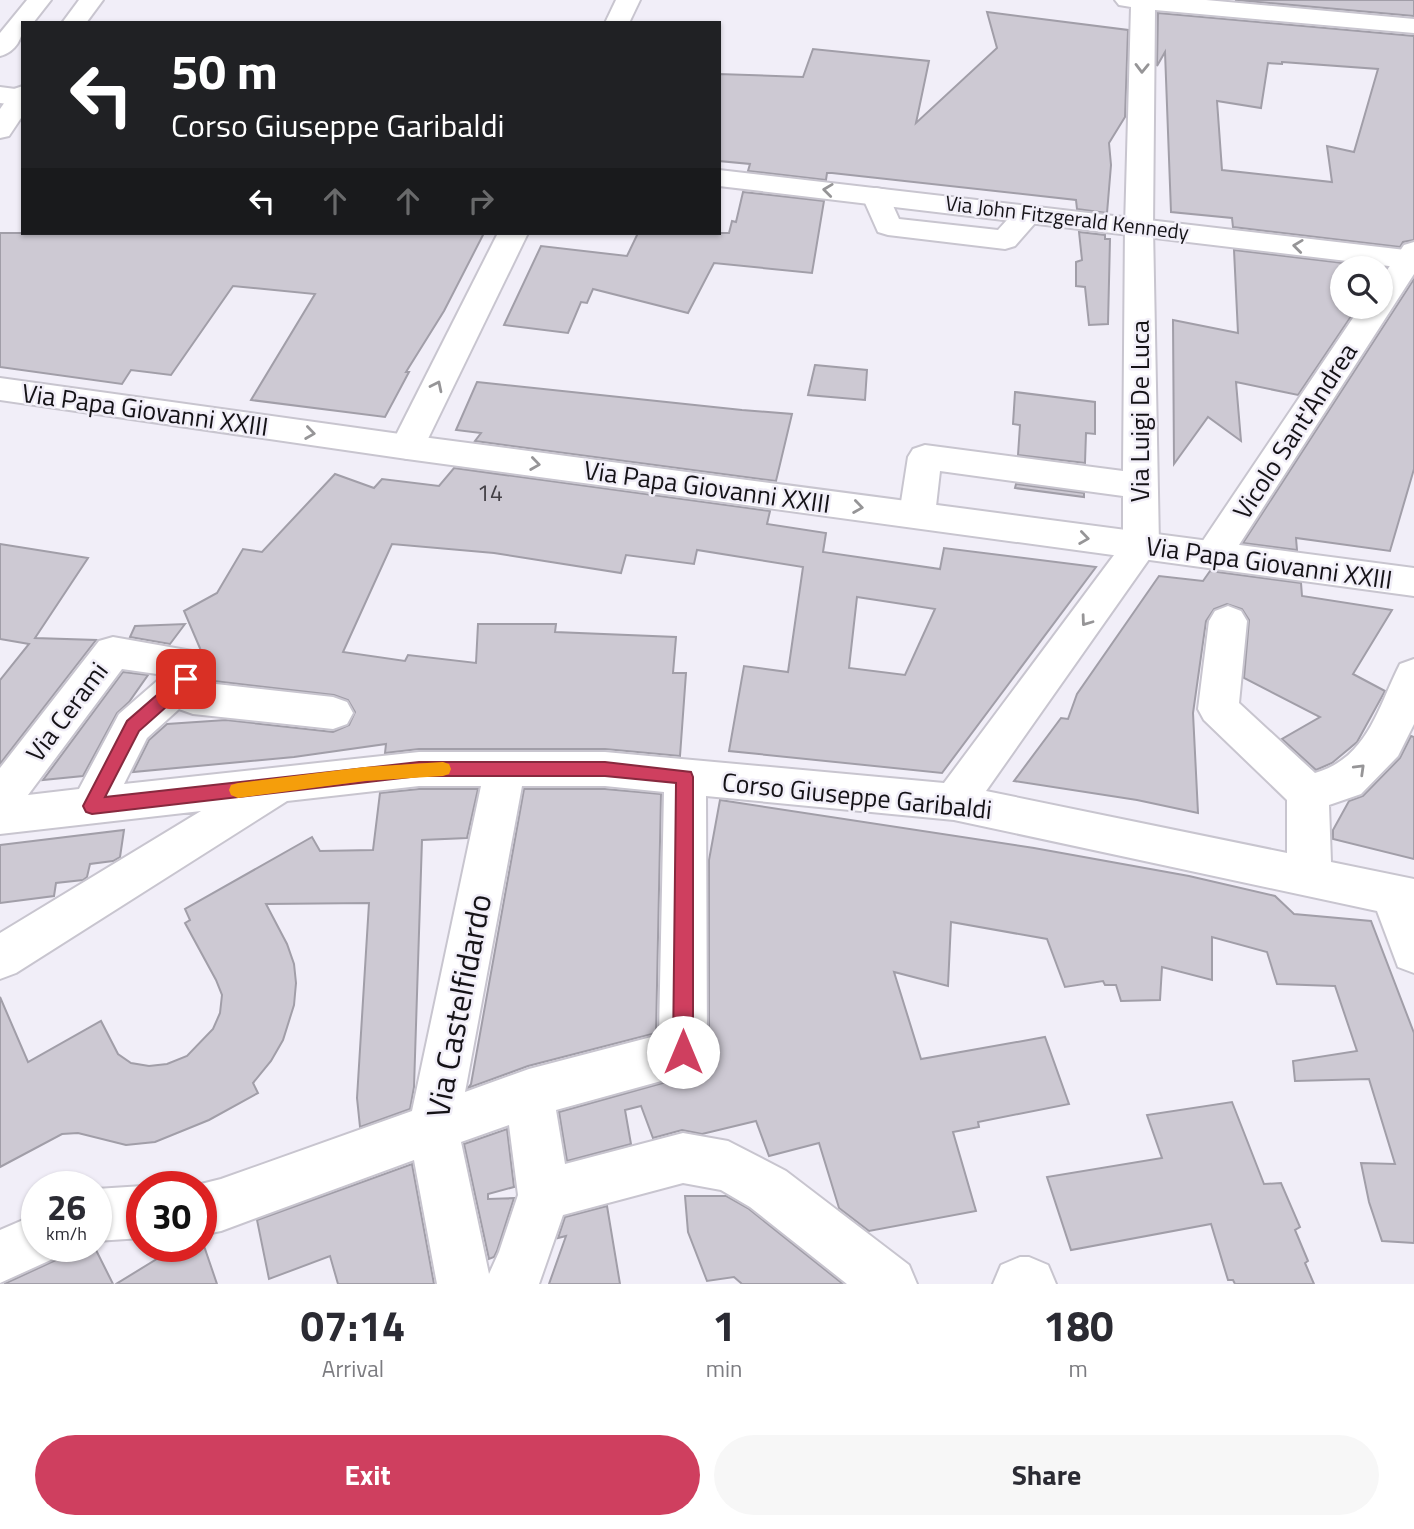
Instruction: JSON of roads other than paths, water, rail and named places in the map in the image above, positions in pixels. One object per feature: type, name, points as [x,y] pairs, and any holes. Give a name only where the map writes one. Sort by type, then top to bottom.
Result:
[{"type":"street","points":[[23,21],[39,0]]},
{"type":"street","points":[[76,21],[91,0]]},
{"type":"street","points":[[618,21],[628,0]]},
{"type":"street","points":[[1138,1],[1414,26]]},
{"type":"street","name":"Via Luigi De Luca","points":[[1138,1],[1141,545]]},
{"type":"street","points":[[0,50],[21,23]]},
{"type":"street","points":[[0,130],[16,96]]},
{"type":"street","name":"Via John Fitzgerald Kennedy","points":[[721,178],[876,196],[888,226],[1004,240],[1029,214],[1412,257]]},
{"type":"street","points":[[407,447],[512,235]]},
{"type":"street","points":[[1393,284],[1412,257]]},
{"type":"street","name":"Vicolo Sant'Andrea","points":[[1213,555],[1368,319]]},
{"type":"street","name":"Via Papa Giovanni XXIII","points":[[0,389],[407,447],[1414,582]]},
{"type":"street","points":[[917,515],[925,457],[1141,486]]},
{"type":"street","points":[[954,802],[1141,545]]},
{"type":"street","points":[[1228,621],[1218,709],[1307,793],[1309,876]]},
{"type":"street","name":"Via Cerami","points":[[0,800],[113,652],[178,662],[193,698],[333,713]]},
{"type":"street","points":[[1307,793],[1346,782],[1369,761],[1384,744],[1414,675]]},
{"type":"street","points":[[92,806],[133,726],[186,679]]},
{"type":"street","name":"Corso Giuseppe Garibaldi","points":[[0,817],[419,769],[605,769],[954,802],[1404,896]]},
{"type":"street","name":"Via Castelfidardo","points":[[464,1284],[433,1128],[505,769]]},
{"type":"street","points":[[217,1206],[529,1093],[683,1052],[685,777]]},
{"type":"street","points":[[0,958],[279,786]]},
{"type":"street","points":[[1404,896],[1414,952]]},
{"type":"street","points":[[511,1284],[522,1263],[544,1195],[529,1093]]},
{"type":"street","points":[[544,1195],[683,1158],[728,1166],[768,1189],[890,1284]]},
{"type":"street","points":[[0,1257],[21,1247]]},
{"type":"street","points":[[1020,1284],[1029,1284]]}]
